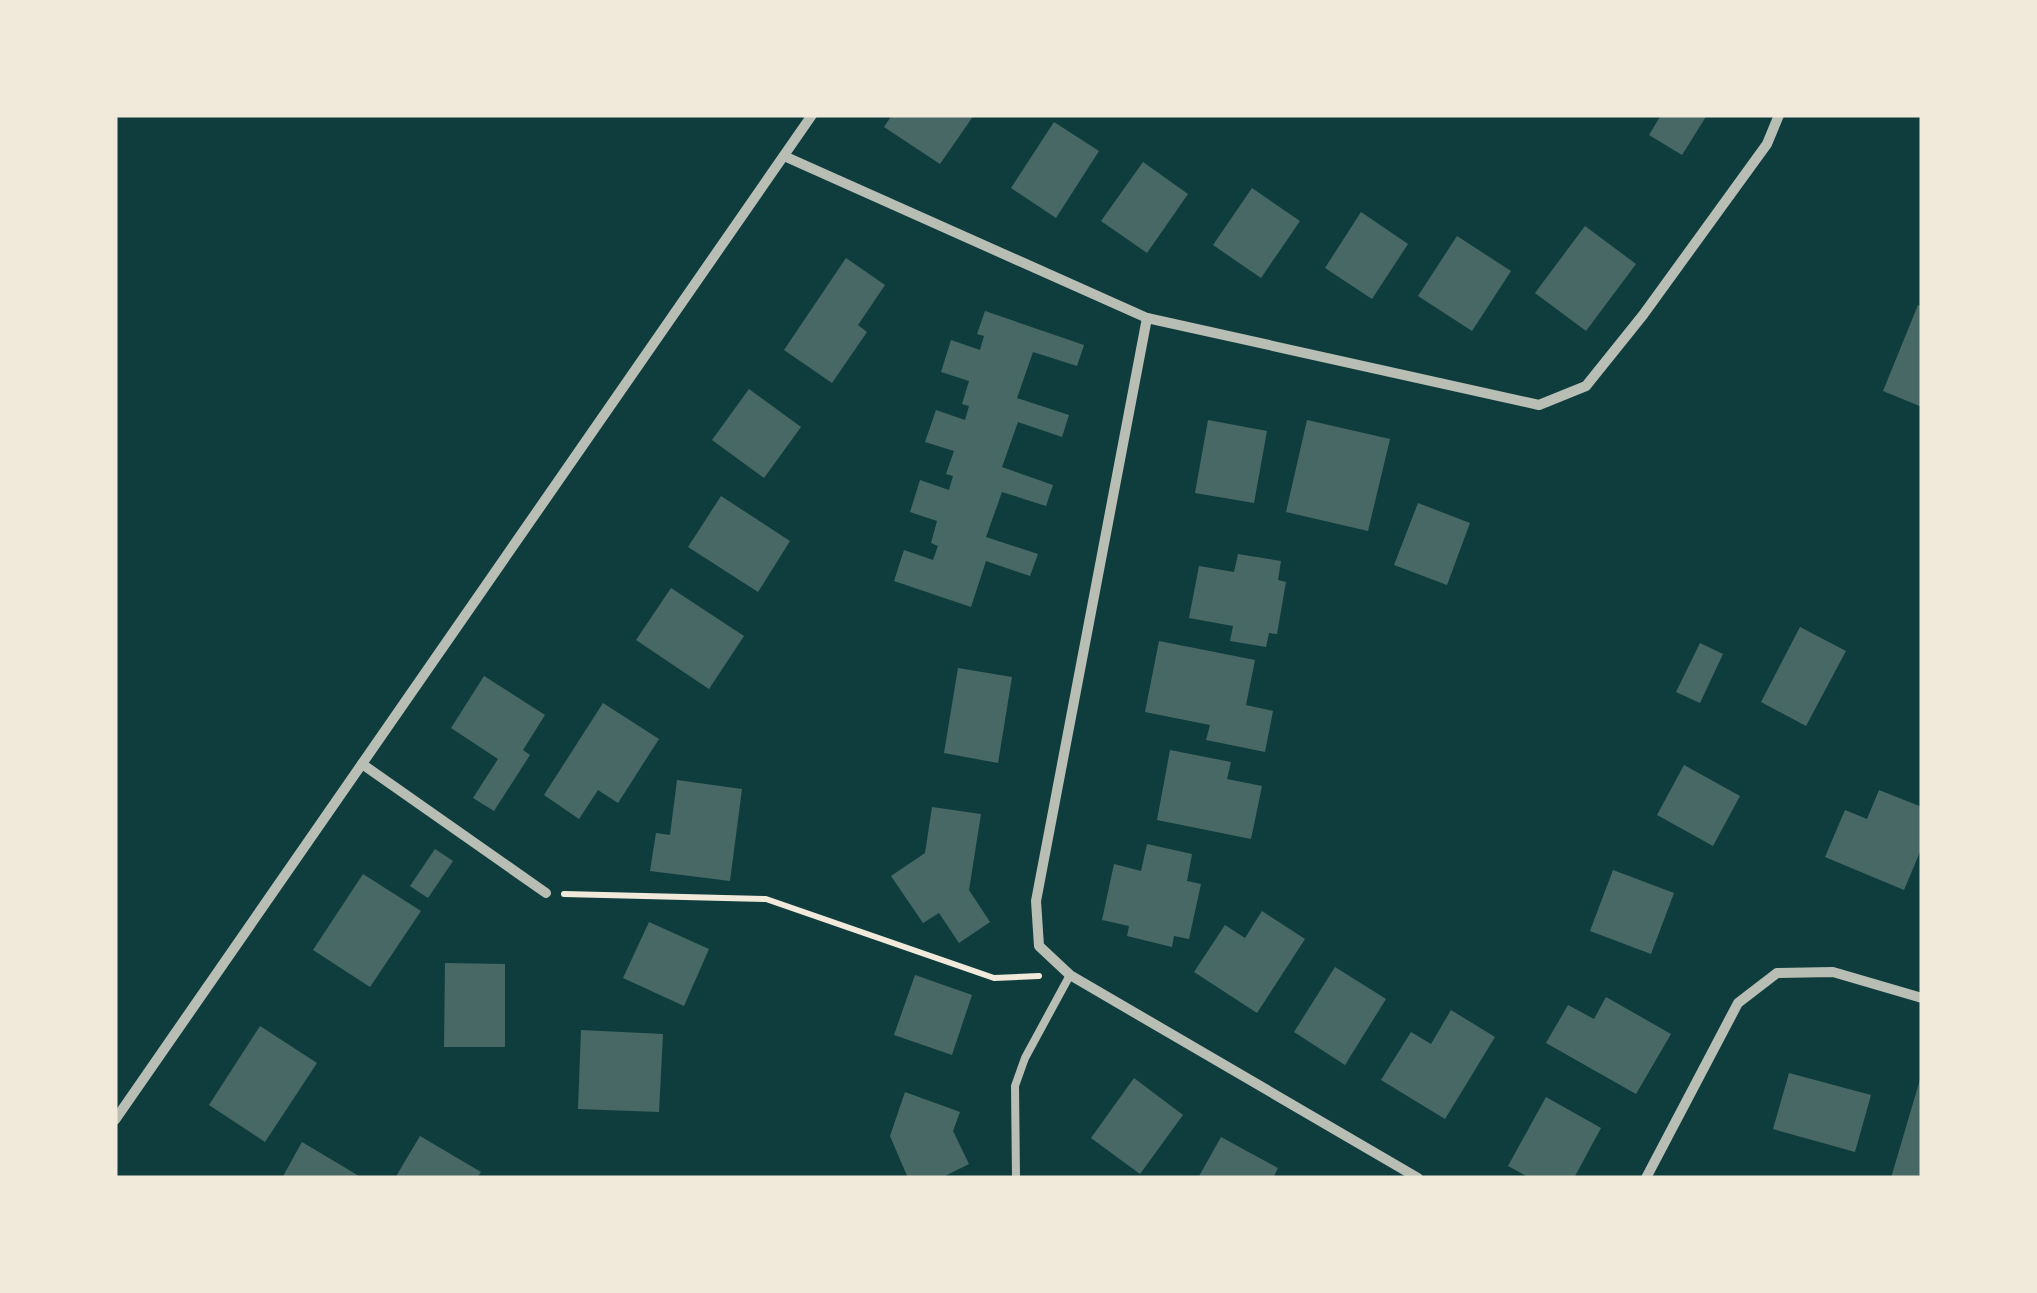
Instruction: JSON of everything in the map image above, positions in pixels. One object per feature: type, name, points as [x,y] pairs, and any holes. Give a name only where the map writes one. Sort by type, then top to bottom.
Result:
[{"type":"street","points":[[115,1120],[812,115]]},
{"type":"street","points":[[784,156],[1147,318],[1540,405],[1586,386],[1643,315],[1767,144],[1779,115]]},
{"type":"street","points":[[1147,318],[1036,901],[1039,946],[1070,975],[1418,1178]]},
{"type":"street","points":[[362,764],[546,894]]},
{"type":"street","points":[[1646,1178],[1738,1003],[1777,973],[1833,972],[1922,998]]},
{"type":"lane","points":[[1016,1178],[1015,1086],[1070,975]]},
{"type":"path","points":[[546,894],[766,900],[994,978],[1070,975]]},
{"type":"building","points":[[892,115],[974,115],[940,164],[884,127]]},
{"type":"building","points":[[1661,115],[1707,115],[1682,155],[1649,135]]},
{"type":"building","points":[[1054,122],[1099,151],[1056,218],[1011,188]]},
{"type":"building","points":[[1143,162],[1188,194],[1147,253],[1101,221]]},
{"type":"building","points":[[1252,188],[1300,221],[1261,278],[1213,245]]},
{"type":"building","points":[[1361,212],[1408,244],[1372,299],[1325,268]]},
{"type":"building","points":[[1585,226],[1636,264],[1586,331],[1535,293]]},
{"type":"building","points":[[1457,236],[1511,271],[1472,331],[1418,296]]},
{"type":"building","points":[[846,258],[885,285],[858,325],[867,332],[832,383],[784,350]]},
{"type":"building","points":[[1918,305],[1922,306],[1922,407],[1883,391]]},
{"type":"building","points":[[985,311],[1084,345],[1077,366],[1033,352],[1017,398],[1069,415],[1062,437],[1018,422],[1002,467],[1053,485],[1046,506],[1002,492],[986,537],[1038,554],[1030,576],[986,561],[971,607],[894,581],[904,550],[933,560],[938,546],[931,543],[937,521],[910,512],[920,480],[949,490],[953,476],[946,474],[954,451],[925,442],[936,410],[965,420],[969,406],[962,404],[969,381],[941,372],[951,340],[980,350],[984,336],[977,334]]},
{"type":"building","points":[[749,389],[801,427],[764,478],[712,440]]},
{"type":"building","points":[[1208,420],[1267,431],[1254,503],[1195,493]]},
{"type":"building","points":[[1307,420],[1390,439],[1368,531],[1286,512]]},
{"type":"building","points":[[721,496],[790,541],[758,592],[688,547]]},
{"type":"building","points":[[1418,503],[1470,523],[1447,585],[1394,565]]},
{"type":"building","points":[[1238,554],[1281,561],[1278,580],[1286,582],[1277,634],[1269,633],[1266,647],[1230,641],[1233,626],[1189,618],[1199,566],[1234,572]]},
{"type":"building","points":[[671,588],[744,636],[709,689],[636,640]]},
{"type":"building","points":[[1800,627],[1846,651],[1806,726],[1761,702]]},
{"type":"building","points":[[1159,641],[1255,660],[1246,705],[1273,711],[1265,752],[1206,740],[1210,725],[1145,712]]},
{"type":"building","points":[[1700,643],[1723,654],[1700,703],[1676,692]]},
{"type":"building","points":[[958,668],[1012,677],[998,763],[944,753]]},
{"type":"building","points":[[484,676],[545,715],[523,750],[530,755],[494,811],[473,798],[498,759],[451,728]]},
{"type":"building","points":[[603,703],[659,739],[618,803],[598,790],[579,819],[544,795]]},
{"type":"building","points":[[1170,750],[1231,762],[1227,779],[1262,786],[1251,839],[1157,820]]},
{"type":"building","points":[[1684,765],[1740,796],[1713,846],[1657,815]]},
{"type":"building","points":[[677,780],[742,789],[730,881],[650,871],[656,833],[670,835]]},
{"type":"building","points":[[1879,790],[1922,807],[1922,847],[1904,890],[1825,857],[1845,810],[1867,819]]},
{"type":"building","points":[[932,807],[981,814],[969,890],[990,922],[959,943],[939,913],[923,923],[891,876],[925,853]]},
{"type":"building","points":[[1147,844],[1192,854],[1187,881],[1201,884],[1189,939],[1174,936],[1172,947],[1127,936],[1129,926],[1102,920],[1114,864],[1141,871]]},
{"type":"building","points":[[435,849],[453,861],[428,898],[410,886]]},
{"type":"building","points":[[1613,870],[1674,893],[1651,954],[1590,931]]},
{"type":"building","points":[[363,874],[421,911],[370,987],[313,950]]},
{"type":"building","points":[[1262,911],[1305,939],[1257,1013],[1194,972],[1225,925],[1245,938]]},
{"type":"building","points":[[649,922],[709,949],[684,1006],[623,978]]},
{"type":"building","points":[[445,963],[505,964],[505,1047],[444,1047]]},
{"type":"building","points":[[1335,967],[1386,999],[1345,1065],[1294,1032]]},
{"type":"building","points":[[915,975],[972,995],[952,1055],[894,1035]]},
{"type":"building","points":[[1606,997],[1671,1034],[1636,1094],[1546,1043],[1568,1005],[1594,1019]]},
{"type":"building","points":[[1451,1010],[1495,1037],[1445,1119],[1381,1080],[1411,1032],[1431,1044]]},
{"type":"building","points":[[260,1026],[317,1063],[265,1142],[209,1105]]},
{"type":"building","points":[[581,1030],[663,1034],[659,1112],[578,1109]]},
{"type":"building","points":[[1789,1073],[1871,1095],[1855,1152],[1773,1129]]},
{"type":"building","points":[[1921,1076],[1922,1178],[1891,1178]]},
{"type":"building","points":[[1134,1078],[1183,1115],[1140,1174],[1091,1138]]},
{"type":"building","points":[[905,1092],[960,1112],[953,1131],[969,1164],[941,1178],[908,1178],[890,1136]]},
{"type":"building","points":[[1546,1097],[1601,1128],[1574,1178],[1530,1178],[1508,1166]]},
{"type":"building","points":[[420,1136],[481,1172],[477,1178],[395,1178]]},
{"type":"building","points":[[1221,1137],[1278,1168],[1273,1178],[1198,1178]]},
{"type":"building","points":[[302,1142],[359,1176],[358,1178],[282,1178]]}]
